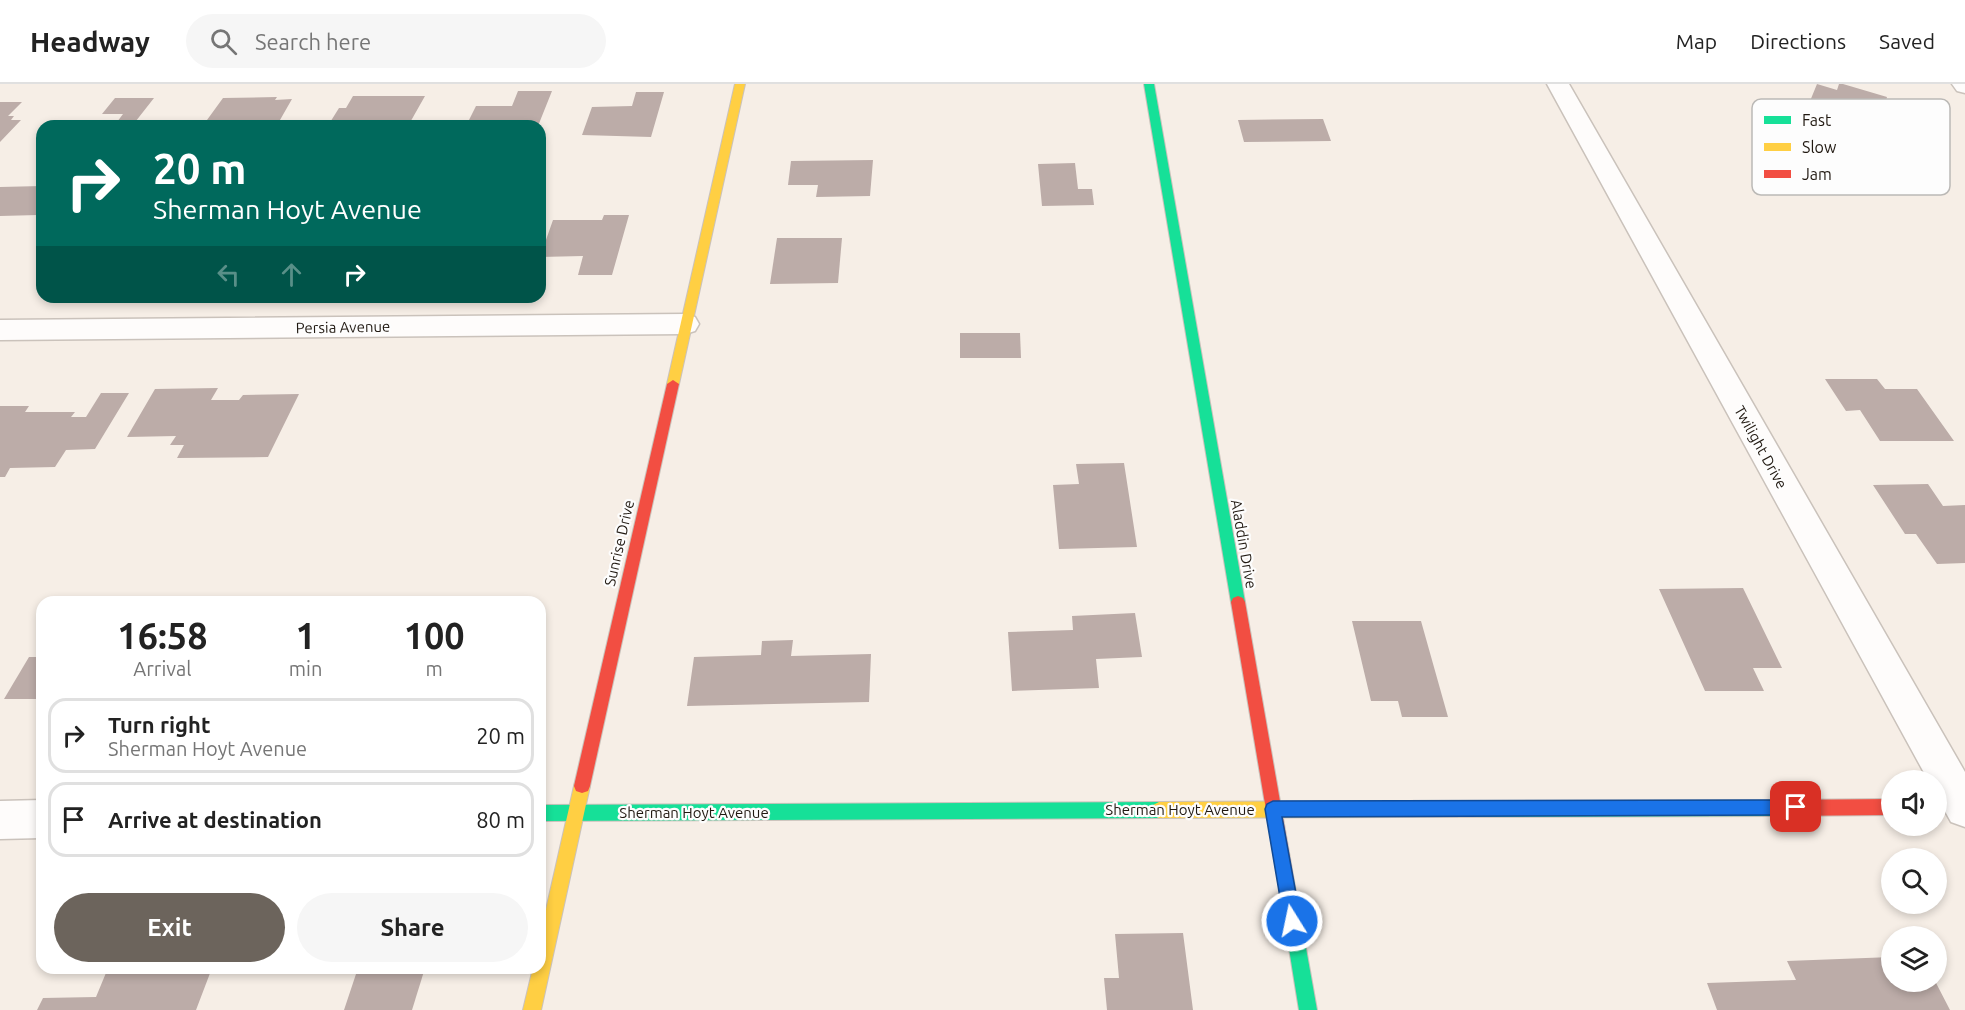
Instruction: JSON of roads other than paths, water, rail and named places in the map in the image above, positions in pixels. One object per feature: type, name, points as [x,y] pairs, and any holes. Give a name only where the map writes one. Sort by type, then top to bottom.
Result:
[{"type":"street","name":"Sunrise Drive","points":[[546,947],[740,84]]},
{"type":"street","name":"Aladdin Drive","points":[[1149,84],[1308,1010]]},
{"type":"street","name":"Twilight Drive","points":[[1558,84],[1958,807]]},
{"type":"street","name":"Persia Avenue","points":[[0,330],[685,324]]},
{"type":"street","name":"Sherman Hoyt Avenue","points":[[546,813],[1881,807]]},
{"type":"street","points":[[0,820],[36,819]]},
{"type":"street","name":"Sunrise Drive","points":[[532,1010],[540,974]]}]
